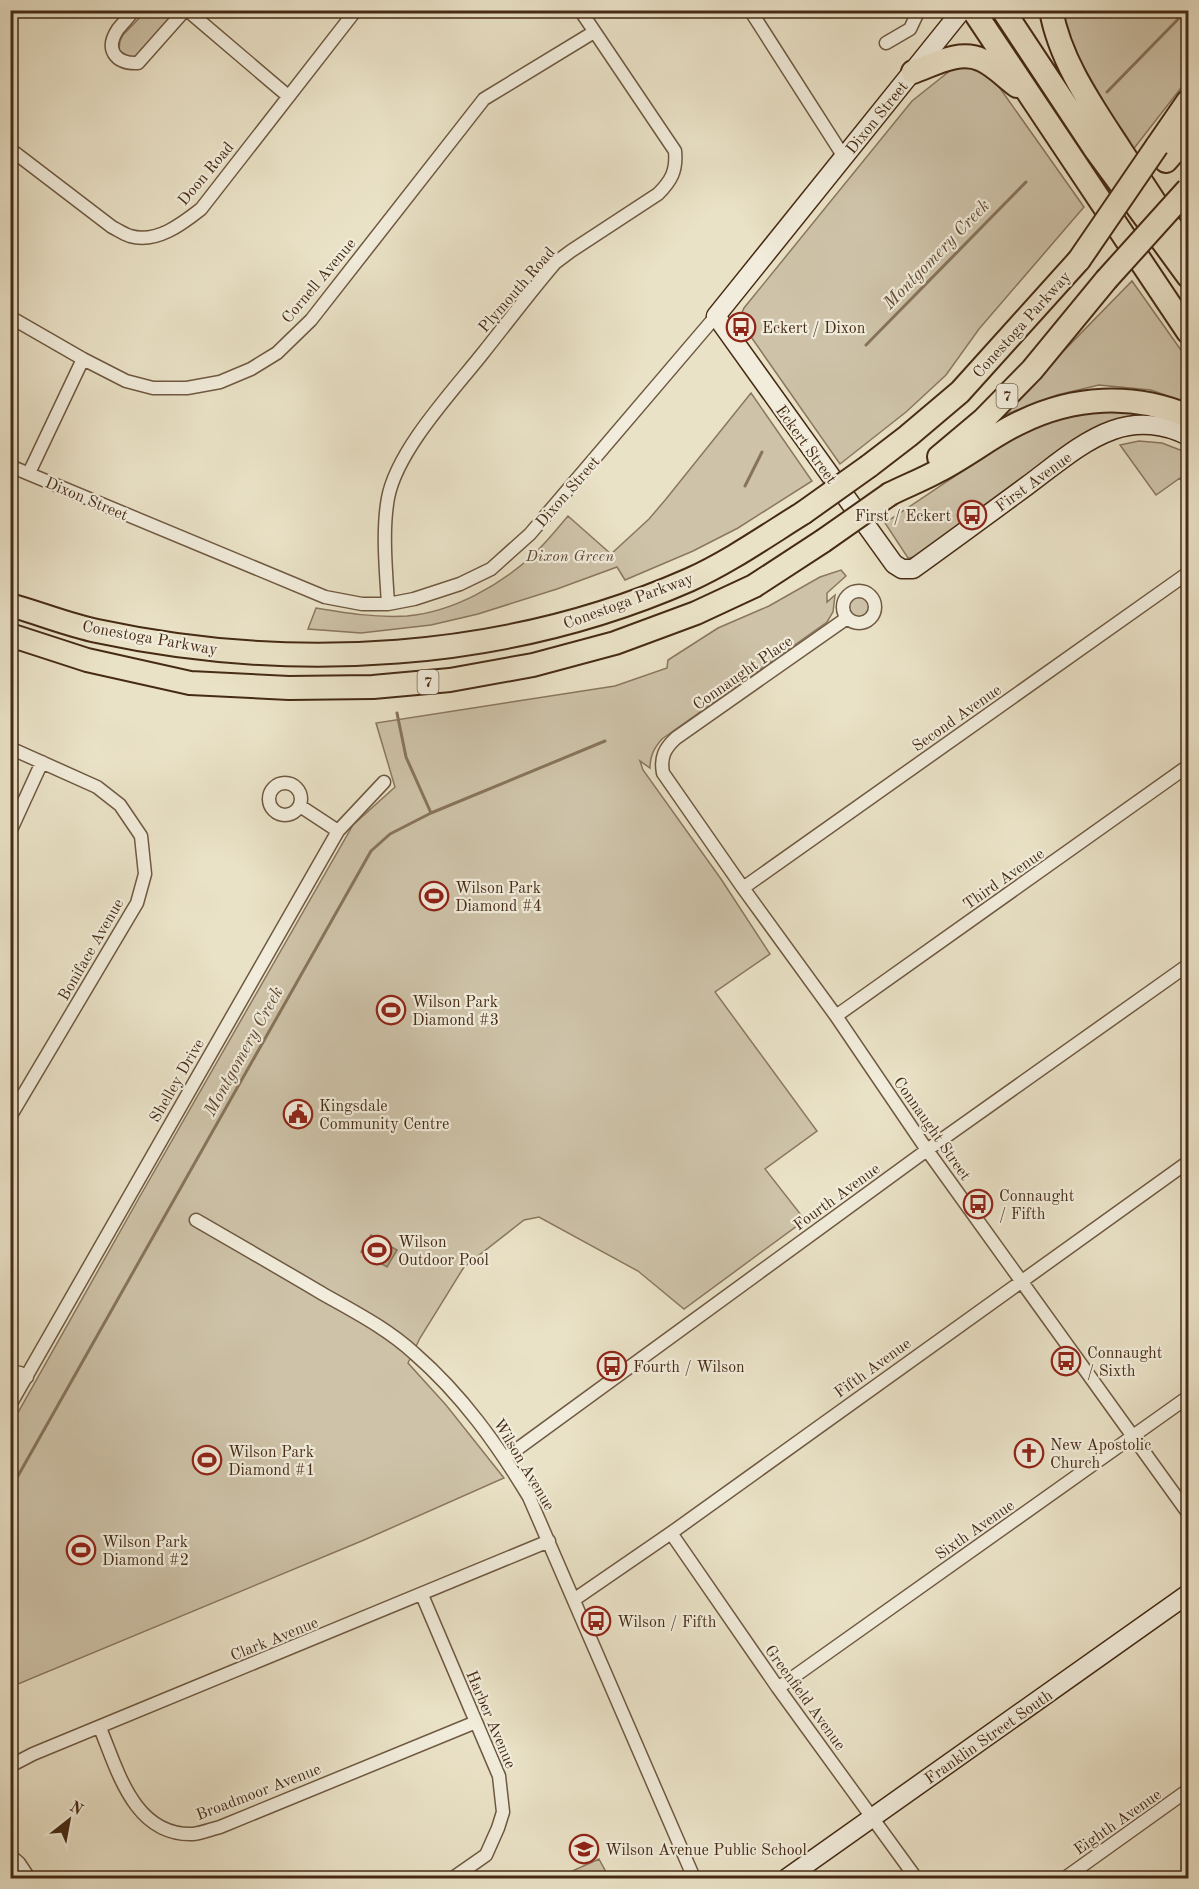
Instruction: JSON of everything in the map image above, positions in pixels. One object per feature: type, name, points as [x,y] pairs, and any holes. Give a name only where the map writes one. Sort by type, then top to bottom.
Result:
[{"type":"highway","points":[[973,10],[1188,332]]},
{"type":"highway","points":[[1003,10],[1095,149],[1188,276]]},
{"type":"highway","points":[[1020,10],[1028,47]]},
{"type":"highway","points":[[1051,10],[1055,35],[1080,85],[1188,254]]},
{"type":"highway","points":[[913,72],[948,59],[971,57],[982,60],[1033,98]]},
{"type":"highway","points":[[1162,154],[1188,101]]},
{"type":"highway","name":"Conestoga Parkway","points":[[10,605],[96,631],[200,649],[291,654],[383,652],[452,647],[545,629],[657,593],[692,579],[737,555],[802,513],[869,466],[960,392],[1079,260],[1162,154],[1188,136]]},
{"type":"highway","name":"Conestoga Parkway","points":[[10,635],[87,660],[190,683],[289,688],[373,687],[450,680],[533,665],[625,640],[696,613],[754,586],[823,541],[932,464],[983,420],[1032,370],[1106,280],[1188,189]]},
{"type":"highway","points":[[890,494],[941,470],[1018,423],[1044,411],[1074,403],[1127,400],[1154,404],[1185,428]]},
{"type":"street","points":[[134,10],[117,31],[112,43],[113,52],[118,60],[127,64],[138,63],[186,10],[288,96]]},
{"type":"street","name":"Doon Road","points":[[12,154],[112,227],[131,236],[155,235],[173,229],[201,209],[356,10]]},
{"type":"street","name":"Plymouth Road","points":[[388,604],[385,549],[388,497],[412,445],[555,264],[571,250],[658,194],[669,183],[674,173],[675,151],[580,10]]},
{"type":"street","points":[[750,10],[844,157]]},
{"type":"street","points":[[885,43],[910,29],[919,10]]},
{"type":"street","points":[[929,52],[942,18],[942,10]]},
{"type":"street","name":"Dixon Street","points":[[10,466],[325,597],[362,604],[388,604],[414,599],[448,588],[491,569],[530,534],[716,316],[962,10]]},
{"type":"street","name":"Cornell Avenue","points":[[10,317],[126,381],[153,388],[188,388],[220,382],[260,364],[277,352],[311,320],[484,99],[594,32]]},
{"type":"street","name":"Eckert Street","points":[[716,316],[888,557],[902,569]]},
{"type":"street","points":[[28,473],[83,359]]},
{"type":"street","name":"First Avenue","points":[[902,569],[913,569],[1075,450],[1112,430],[1136,425],[1185,428]]},
{"type":"street","name":"Second Avenue","points":[[743,888],[1188,573]]},
{"type":"street","name":"Connaught Place","points":[[662,758],[668,745],[676,738],[847,618]]},
{"type":"street","name":"Boniface Avenue","points":[[10,748],[97,787],[120,805],[141,837],[145,874],[137,903],[10,1117]]},
{"type":"street","name":"Connaught Street","points":[[662,758],[663,773],[743,888],[836,1016],[927,1150],[1188,1512]]},
{"type":"street","points":[[10,832],[42,762]]},
{"type":"street","name":"Third Avenue","points":[[836,1016],[1188,766]]},
{"type":"street","name":"Shelley Drive","points":[[10,1406],[338,831],[384,782]]},
{"type":"street","points":[[300,806],[338,831]]},
{"type":"street","name":"Fourth Avenue","points":[[505,1458],[927,1150],[1188,965]]},
{"type":"street","name":"Fifth Avenue","points":[[575,1599],[671,1533],[1188,1162]]},
{"type":"street","name":"Wilson Avenue","points":[[196,1220],[363,1317],[403,1343],[463,1402],[505,1458],[529,1497],[694,1878]]},
{"type":"street","points":[[10,1371],[27,1377]]},
{"type":"street","name":"Sixth Avenue","points":[[778,1688],[1188,1397]]},
{"type":"street","name":"Greenfield Avenue","points":[[671,1533],[778,1688],[916,1878]]},
{"type":"street","name":"Clark Avenue","points":[[10,1766],[33,1754],[549,1541]]},
{"type":"street","name":"Franklin Street South","points":[[787,1878],[1188,1594]]},
{"type":"street","name":"Harber Avenue","points":[[422,1595],[499,1776],[504,1812],[486,1855],[453,1878]]},
{"type":"street","name":"Broadmoor Avenue","points":[[100,1728],[129,1797],[140,1811],[153,1824],[174,1832],[194,1834],[220,1827],[476,1722]]},
{"type":"street","name":"Eighth Avenue","points":[[1065,1878],[1188,1790]]},
{"type":"street","points":[[10,1855],[19,1863],[29,1878]]},
{"type":"green space","points":[[146,11],[173,11],[174,17],[139,57],[130,57],[119,50],[120,41]]},
{"type":"green space","points":[[1061,11],[1188,11],[1188,79],[1132,151],[1072,46]]},
{"type":"green space","points":[[968,65],[991,77],[997,84],[1084,207],[979,329],[946,375],[906,412],[840,464],[742,324],[740,317],[744,308],[912,101],[956,66]]},
{"type":"green space","points":[[1132,281],[1188,360],[1188,403],[1151,390],[1099,385],[1057,395],[999,417]]},
{"type":"green space","name":"Dixon Green","points":[[751,393],[812,481],[738,528],[693,551],[625,580],[617,567],[478,614],[431,625],[361,633],[308,629],[316,608],[361,615],[407,616],[459,603],[491,586],[521,565],[543,545],[568,516],[611,554],[649,519]]},
{"type":"green space","points":[[1121,408],[1165,415],[1134,419],[984,509],[980,505],[968,514],[970,518],[915,557],[908,558],[885,523],[1006,442],[1047,421],[1082,411]]},
{"type":"green space","points":[[1139,441],[1162,443],[1188,453],[1188,490],[1180,478],[1156,495],[1120,445]]},
{"type":"green space","points":[[841,570],[846,576],[827,593],[827,602],[835,595],[833,612],[827,622],[662,739],[653,752],[650,768],[640,761],[643,770],[721,879],[770,954],[715,992],[817,1131],[765,1169],[805,1220],[684,1309],[638,1271],[539,1217],[524,1220],[464,1267],[420,1338],[408,1363],[446,1405],[504,1478],[364,1540],[11,1687],[11,1425],[353,825],[395,787],[376,723],[615,686],[667,668],[668,660],[718,628],[769,606],[820,577]]},
{"type":"green space","points":[[858,595],[867,598],[870,607],[867,616],[858,619],[849,616],[846,607],[849,598]]},
{"type":"green space","points":[[599,1859],[607,1874],[598,1878],[562,1878],[561,1876]]},
{"type":"shaded area","points":[[371,1235],[397,1250],[387,1267],[361,1252]]},
{"type":"waterway","name":"Montgomery Creek","points":[[1107,92],[1187,10]]},
{"type":"waterway","name":"Montgomery Creek","points":[[866,345],[1026,182]]},
{"type":"waterway","name":"Montgomery Creek","points":[[745,486],[762,452]]},
{"type":"waterway","points":[[397,713],[406,757],[431,813]]},
{"type":"waterway","name":"Montgomery Creek","points":[[10,1490],[371,851],[390,834],[431,813],[605,741]]},
{"type":"place","name":"Eckert / Dixon","points":[[741,327]]},
{"type":"place","name":"First / Eckert","points":[[972,515]]},
{"type":"place","name":"Wilson Park Diamond #4","points":[[434,896]]},
{"type":"place","name":"Wilson Park Diamond #3","points":[[391,1010]]},
{"type":"place","name":"Kingsdale Community Centre","points":[[298,1114]]},
{"type":"place","name":"Connaught / Fifth","points":[[978,1204]]},
{"type":"place","name":"Wilson Outdoor Pool","points":[[377,1250]]},
{"type":"place","name":"Connaught / Sixth","points":[[1066,1361]]},
{"type":"place","name":"Fourth / Wilson","points":[[612,1366]]},
{"type":"place","name":"New Apostolic Church","points":[[1029,1453]]},
{"type":"place","name":"Wilson Park Diamond #1","points":[[207,1460]]},
{"type":"place","name":"Wilson Park Diamond #2","points":[[81,1550]]},
{"type":"place","name":"Wilson / Fifth","points":[[596,1621]]},
{"type":"place","name":"Wilson Avenue Public School","points":[[584,1849]]}]
